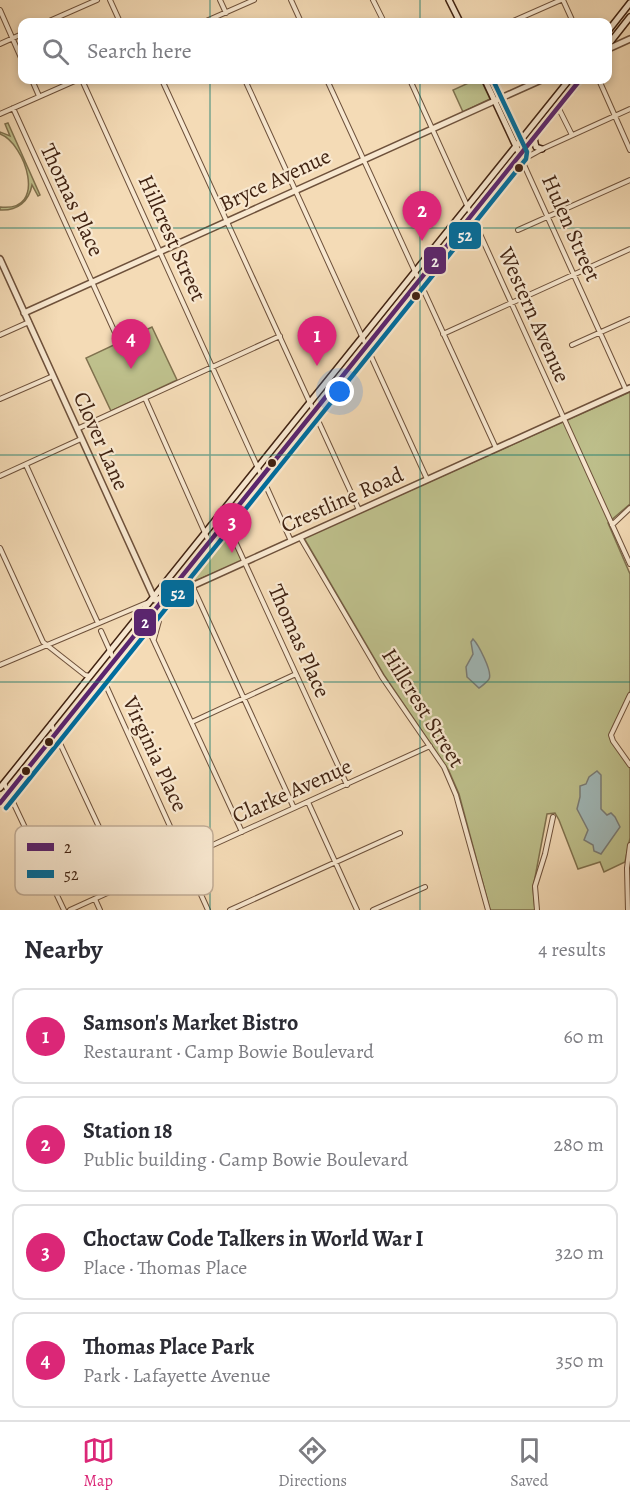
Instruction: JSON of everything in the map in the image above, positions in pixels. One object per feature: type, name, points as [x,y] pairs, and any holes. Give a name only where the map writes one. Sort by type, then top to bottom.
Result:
[{"type":"main road","points":[[449,0],[458,18]]},
{"type":"main road","points":[[612,26],[630,3]]},
{"type":"main road","points":[[612,42],[630,17]]},
{"type":"main road","points":[[612,46],[630,39]]},
{"type":"main road","name":"Hulen Street","points":[[487,84],[521,158]]},
{"type":"main road","name":"Bryce Avenue","points":[[24,313],[532,84]]},
{"type":"main road","points":[[2,786],[153,601],[205,532],[566,84]]},
{"type":"main road","points":[[153,601],[165,597],[186,572],[444,249],[521,158],[534,137],[577,84]]},
{"type":"main road","points":[[534,137],[537,147],[542,149]]},
{"type":"main road","points":[[436,244],[444,249]]},
{"type":"main road","name":"Clover Lane","points":[[0,259],[2,270],[53,376],[153,601]]},
{"type":"main road","name":"Crestline Road","points":[[165,597],[628,389]]},
{"type":"main road","points":[[0,803],[145,622],[153,601]]},
{"type":"main road","points":[[90,676],[100,678]]},
{"type":"street","points":[[56,18],[97,0]]},
{"type":"street","points":[[110,0],[118,18]]},
{"type":"street","points":[[220,0],[226,13]]},
{"type":"street","points":[[217,17],[254,0]]},
{"type":"street","points":[[291,0],[299,18]]},
{"type":"street","points":[[373,0],[382,18]]},
{"type":"street","points":[[520,18],[562,0],[571,18]]},
{"type":"street","points":[[0,10],[18,50]]},
{"type":"street","points":[[0,44],[18,36]]},
{"type":"street","points":[[34,84],[39,96]]},
{"type":"street","points":[[0,114],[68,84]]},
{"type":"street","name":"Hillcrest Street","points":[[84,84],[291,541]]},
{"type":"street","points":[[164,84],[359,510]]},
{"type":"street","points":[[247,84],[428,479]]},
{"type":"street","points":[[329,84],[496,448]]},
{"type":"street","name":"Western Avenue","points":[[412,84],[630,564]]},
{"type":"street","points":[[601,84],[630,150]]},
{"type":"street","points":[[558,107],[572,135]]},
{"type":"street","name":"Thomas Place","points":[[13,108],[117,338]]},
{"type":"street","points":[[521,158],[630,109]]},
{"type":"street","name":"Hulen Street","points":[[521,158],[628,389]]},
{"type":"street","points":[[518,230],[630,180]]},
{"type":"street","points":[[443,334],[630,249]]},
{"type":"street","points":[[572,345],[630,319]]},
{"type":"street","points":[[0,335],[28,322]]},
{"type":"street","points":[[77,429],[280,336]]},
{"type":"street","points":[[0,399],[53,376]]},
{"type":"street","points":[[145,398],[209,542]]},
{"type":"street","points":[[0,476],[81,439]]},
{"type":"street","points":[[26,465],[98,623]]},
{"type":"street","points":[[612,525],[630,508]]},
{"type":"street","name":"Thomas Place","points":[[222,512],[347,785]]},
{"type":"street","name":"Hillcrest Street","points":[[300,537],[382,676],[444,767],[456,795],[488,910]]},
{"type":"street","points":[[0,548],[43,642],[85,675],[90,676]]},
{"type":"street","points":[[186,572],[294,808]]},
{"type":"street","points":[[0,665],[153,601]]},
{"type":"street","name":"Clover Lane","points":[[153,601],[159,621],[154,639]]},
{"type":"street","points":[[145,622],[242,832]]},
{"type":"street","points":[[101,630],[115,660]]},
{"type":"street","points":[[192,722],[296,674]]},
{"type":"street","name":"Virginia Place","points":[[100,678],[104,681],[170,826]]},
{"type":"street","points":[[630,696],[612,732],[612,737],[630,765]]},
{"type":"street","points":[[51,724],[99,826]]},
{"type":"street","name":"Clarke Avenue","points":[[213,845],[430,746]]},
{"type":"street","points":[[2,786],[9,793],[25,826]]},
{"type":"street","points":[[308,802],[357,910]]},
{"type":"street","points":[[537,910],[535,886],[553,817]]},
{"type":"street","points":[[230,910],[400,832]]},
{"type":"street","points":[[628,910],[627,868],[630,845]]},
{"type":"street","points":[[374,910],[425,887]]},
{"type":"street","points":[[57,895],[64,910]]},
{"type":"street","name":"Clarke Avenue","points":[[70,910],[104,895]]},
{"type":"street","name":"Virginia Place","points":[[201,895],[208,910]]},
{"type":"street","points":[[95,899],[100,910]]},
{"type":"green space","points":[[466,84],[483,84],[490,99],[463,112],[453,90]]},
{"type":"green space","points":[[8,123],[40,195],[38,196],[32,185],[31,191],[22,204],[12,209],[0,210],[0,207],[15,206],[24,199],[28,189],[28,176],[24,163],[9,140],[0,134],[0,132],[10,136],[5,124]]},
{"type":"green space","points":[[152,327],[177,380],[111,411],[86,358]]},
{"type":"green space","points":[[630,392],[630,504],[608,523],[630,574],[630,691],[610,737],[630,768],[630,838],[625,862],[604,872],[600,862],[578,869],[559,820],[555,813],[547,814],[533,888],[535,910],[490,910],[459,794],[449,771],[384,675],[304,538]]},
{"type":"green space","points":[[226,526],[242,561],[174,590]]},
{"type":"water","points":[[473,639],[484,658],[490,675],[479,688],[467,677],[466,667],[473,654],[471,642]]},
{"type":"water","points":[[597,771],[601,775],[601,809],[607,815],[611,813],[620,827],[601,854],[594,851],[593,845],[584,840],[588,830],[577,809],[580,786],[586,784],[589,777]]},
{"type":"transit line","name":"52","points":[[6,808],[526,159],[527,152],[495,84]]},
{"type":"transit line","name":"2","points":[[0,803],[577,84]]},
{"type":"place","name":"Station 18","points":[[422,241]]},
{"type":"place","name":"Samson's Market Bistro","points":[[317,366]]},
{"type":"place","name":"Thomas Place Park","points":[[131,369]]},
{"type":"place","name":"Choctaw Code Talkers in World War I","points":[[232,553]]}]
